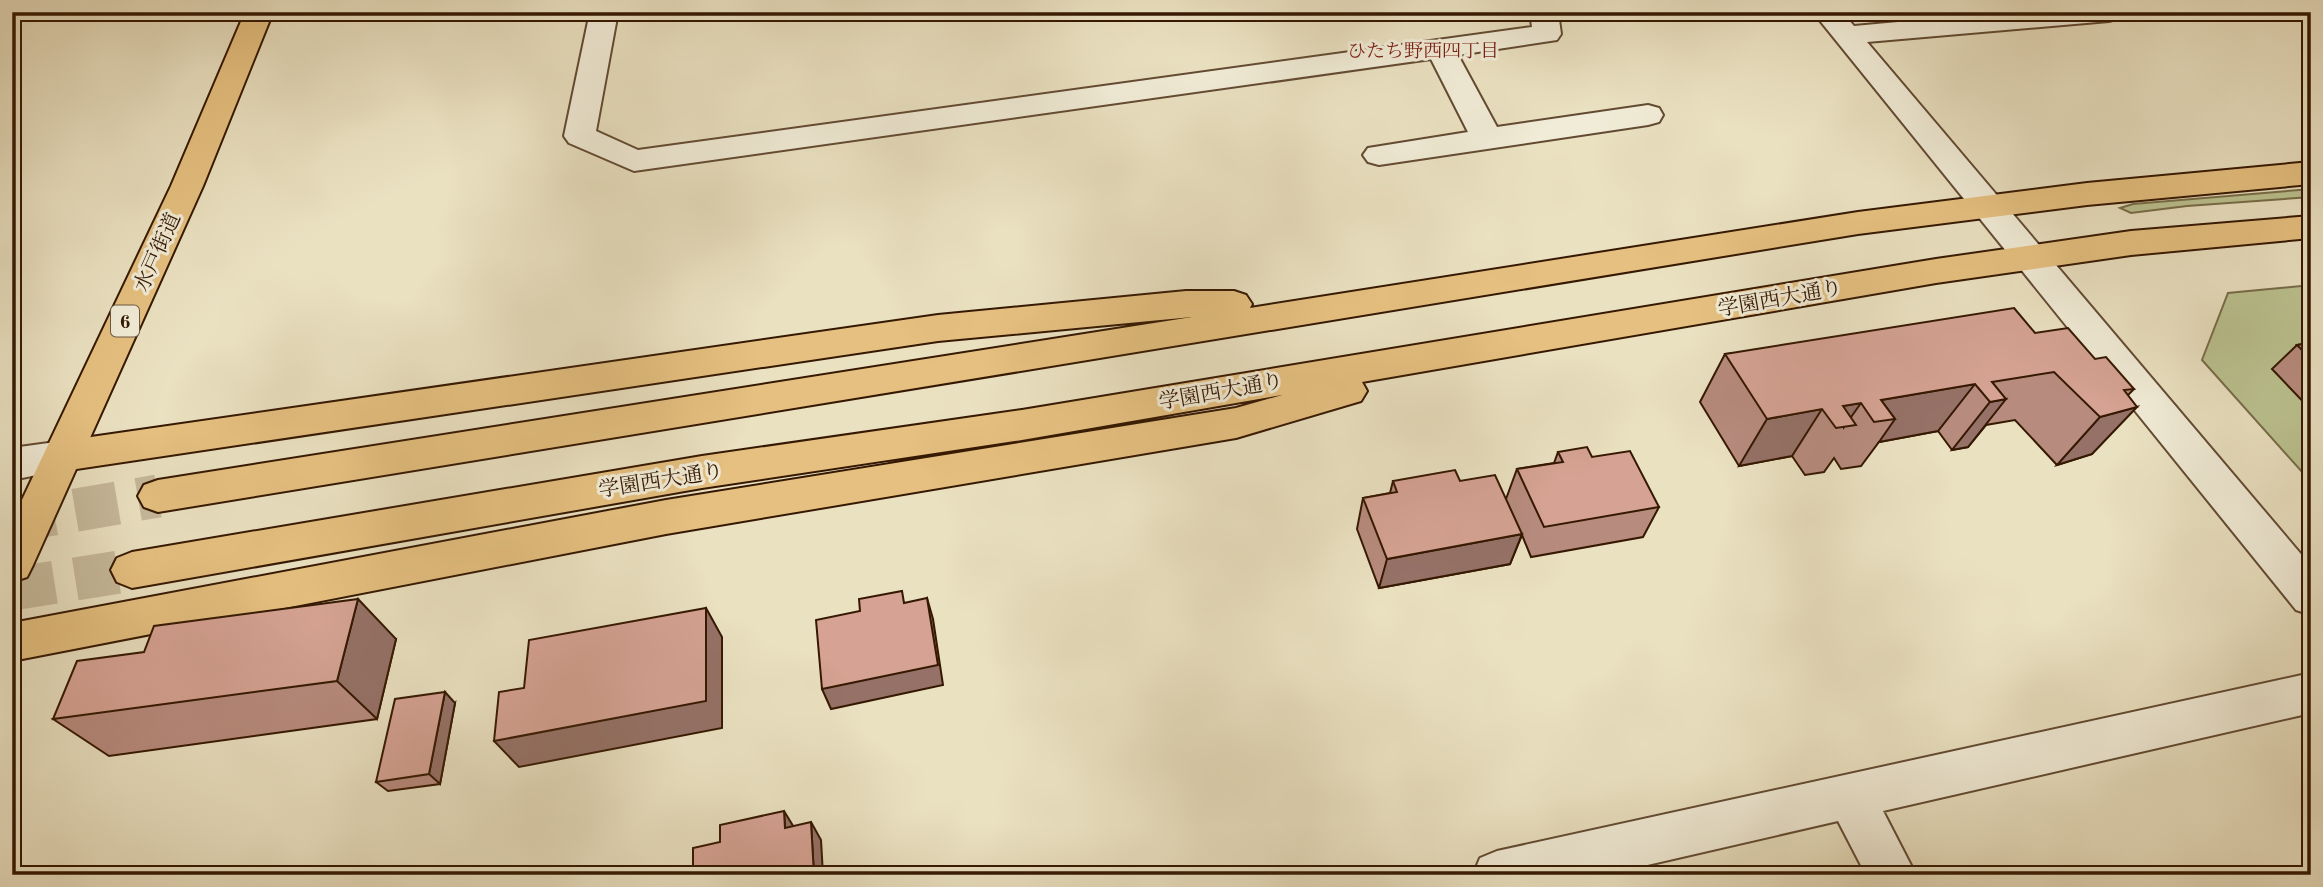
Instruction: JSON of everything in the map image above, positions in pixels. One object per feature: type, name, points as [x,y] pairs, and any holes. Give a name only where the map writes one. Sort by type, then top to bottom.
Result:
[{"type":"main road","name":"水戸街道","points":[[12,565],[187,186],[259,12]]},
{"type":"main road","points":[[158,496],[1858,223],[2087,194],[2311,173]]},
{"type":"main road","name":"学園西大通り","points":[[132,570],[702,472],[1022,425],[1542,336],[2030,257],[2131,243],[2311,227]]},
{"type":"main road","points":[[63,456],[939,328],[1186,304],[1353,304]]},
{"type":"main road","points":[[12,642],[124,623],[624,524],[1236,423],[1542,336]]},
{"type":"street","points":[[604,12],[580,136],[634,161],[1547,34],[1544,12]]},
{"type":"street","points":[[1837,24],[2107,12]]},
{"type":"street","points":[[1837,24],[2311,597]]},
{"type":"street","points":[[1440,49],[1487,139]]},
{"type":"street","points":[[1379,155],[1648,115]]},
{"type":"street","points":[[12,464],[63,456]]},
{"type":"street","points":[[1497,875],[2311,694]]},
{"type":"street","points":[[1850,797],[1892,875]]},
{"type":"green space","points":[[2311,189],[2311,197],[2131,213],[2120,208],[2133,204]]},
{"type":"green space","points":[[2311,285],[2311,482],[2202,360],[2228,293]]},
{"type":"building","points":[[2014,308],[2035,333],[2068,328],[2095,359],[2106,357],[2134,389],[2124,390],[2137,407],[2100,417],[2054,372],[1992,382],[2006,399],[1990,402],[1975,384],[1881,400],[1895,419],[1874,422],[1861,403],[1843,406],[1856,425],[1836,428],[1822,409],[1767,419],[1725,354]]},
{"type":"building","points":[[2311,343],[2311,359],[2297,345]]},
{"type":"building","points":[[1587,447],[1592,457],[1630,451],[1659,507],[1544,527],[1517,469],[1563,462],[1558,452]]},
{"type":"building","points":[[1455,470],[1460,481],[1495,475],[1522,534],[1387,559],[1363,498],[1397,492],[1393,481]]},
{"type":"building","points":[[902,591],[904,603],[927,598],[938,665],[822,689],[816,620],[860,611],[859,599]]},
{"type":"building","points":[[358,599],[337,681],[53,719],[77,661],[144,652],[154,626]]},
{"type":"building","points":[[706,608],[706,701],[494,741],[499,692],[524,688],[529,640]]},
{"type":"building","points":[[445,692],[429,774],[376,782],[395,699]]},
{"type":"building","points":[[784,811],[785,828],[811,822],[814,875],[693,875],[693,848],[720,842],[720,825]]},
{"type":"tunnel","points":[[12,521],[158,496]]},
{"type":"tunnel","points":[[12,589],[132,570]]},
{"type":"district","name":"ひたち野西四丁目","points":[[1423,50]]}]
